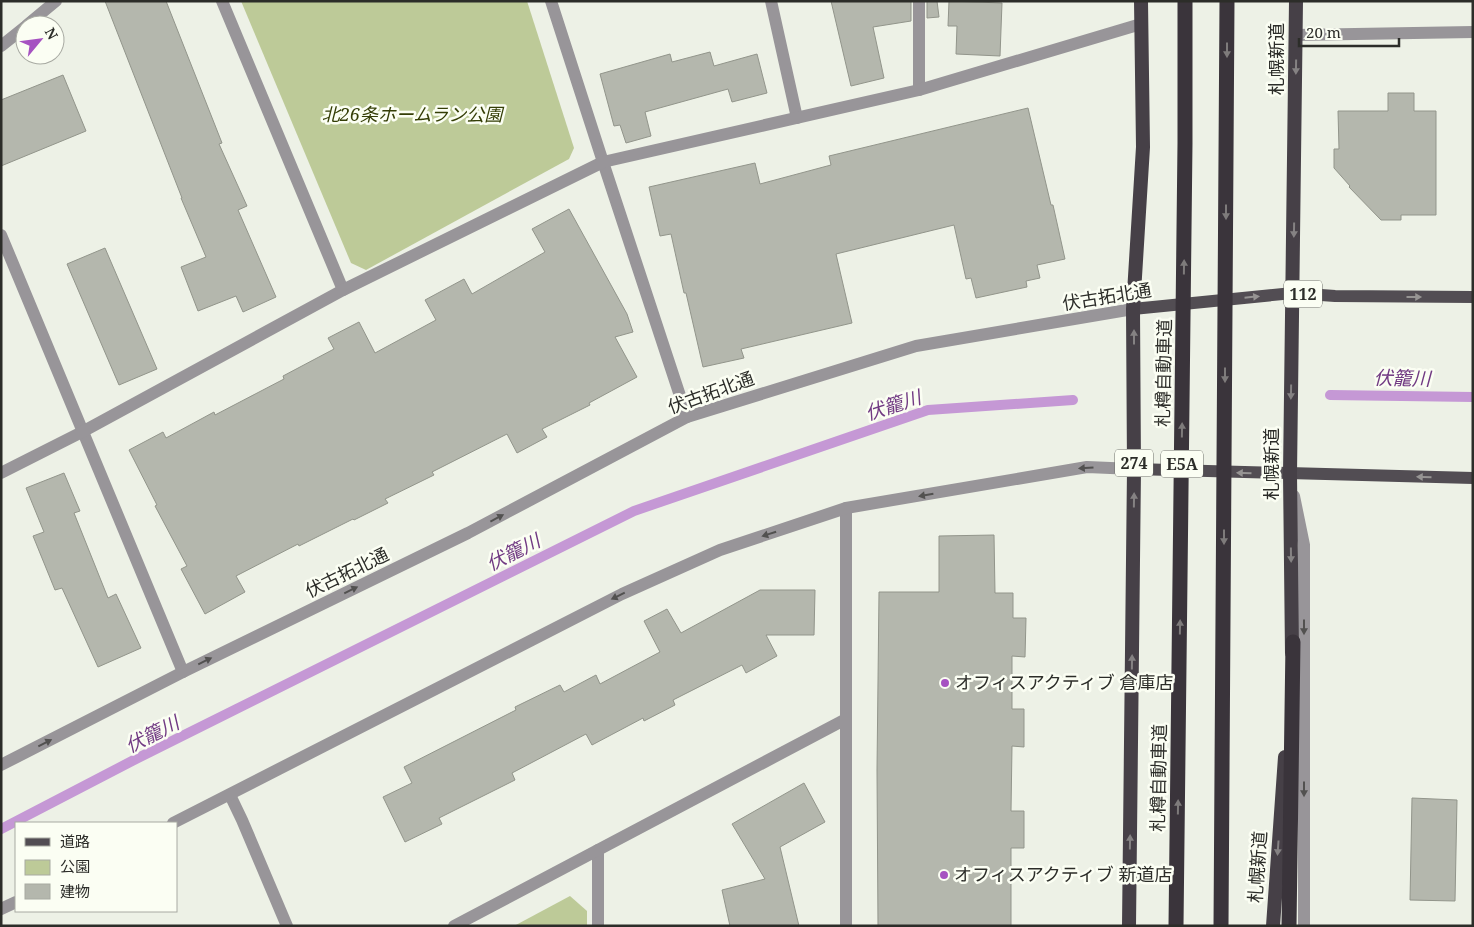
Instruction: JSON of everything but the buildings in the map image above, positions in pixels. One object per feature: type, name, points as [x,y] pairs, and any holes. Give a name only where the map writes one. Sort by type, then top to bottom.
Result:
[{"type":"highway","name":"274","points":[[1129,926],[1134,309],[1143,147],[1141,1]]},
{"type":"highway","name":"札樽自動車道","points":[[1176,926],[1185,1]]},
{"type":"highway","name":"E5A","points":[[1221,926],[1227,1]]},
{"type":"highway","name":"札幌新道","points":[[1273,926],[1293,642],[1290,474],[1296,1]]},
{"type":"highway","points":[[1289,926],[1293,642]]},
{"type":"main road","name":"伏古拓北通","points":[[1134,309],[1293,293],[1335,296],[1473,297]]},
{"type":"main road","points":[[1134,470],[1473,478]]},
{"type":"street","points":[[39,15],[56,1]]},
{"type":"street","points":[[222,1],[343,290]]},
{"type":"street","points":[[551,1],[602,162],[687,417]]},
{"type":"street","points":[[771,1],[797,118]]},
{"type":"street","points":[[919,90],[920,1]]},
{"type":"street","points":[[1,473],[82,432],[343,290],[602,162],[919,90],[1141,24]]},
{"type":"street","points":[[1296,35],[1473,32]]},
{"type":"street","points":[[1,46],[15,35]]},
{"type":"street","points":[[1,235],[183,672]]},
{"type":"street","name":"伏古拓北通","points":[[1,765],[183,672],[468,533],[687,417],[916,346],[1134,309]]},
{"type":"street","points":[[175,822],[622,594],[720,550],[846,508],[1087,467],[1134,470]]},
{"type":"street","points":[[1290,474],[1304,545],[1304,926]]},
{"type":"street","points":[[846,508],[846,926]]},
{"type":"street","points":[[454,926],[846,719]]},
{"type":"street","points":[[230,795],[286,926]]},
{"type":"street","points":[[598,850],[598,926]]},
{"type":"street","points":[[1,909],[15,902]]},
{"type":"green space","name":"北26条ホームラン公園","points":[[241,1],[527,1],[574,148],[569,159],[366,270],[351,263]]},
{"type":"green space","points":[[570,896],[587,911],[587,926],[514,926]]},
{"type":"waterway","name":"伏籠川","points":[[1330,395],[1473,397]]},
{"type":"waterway","name":"伏籠川","points":[[1,829],[132,761],[634,511],[928,410],[1073,400]]},
{"type":"place","name":"オフィスアクティブ 倉庫店","points":[[945,683]]},
{"type":"place","name":"オフィスアクティブ 新道店","points":[[944,875]]}]
